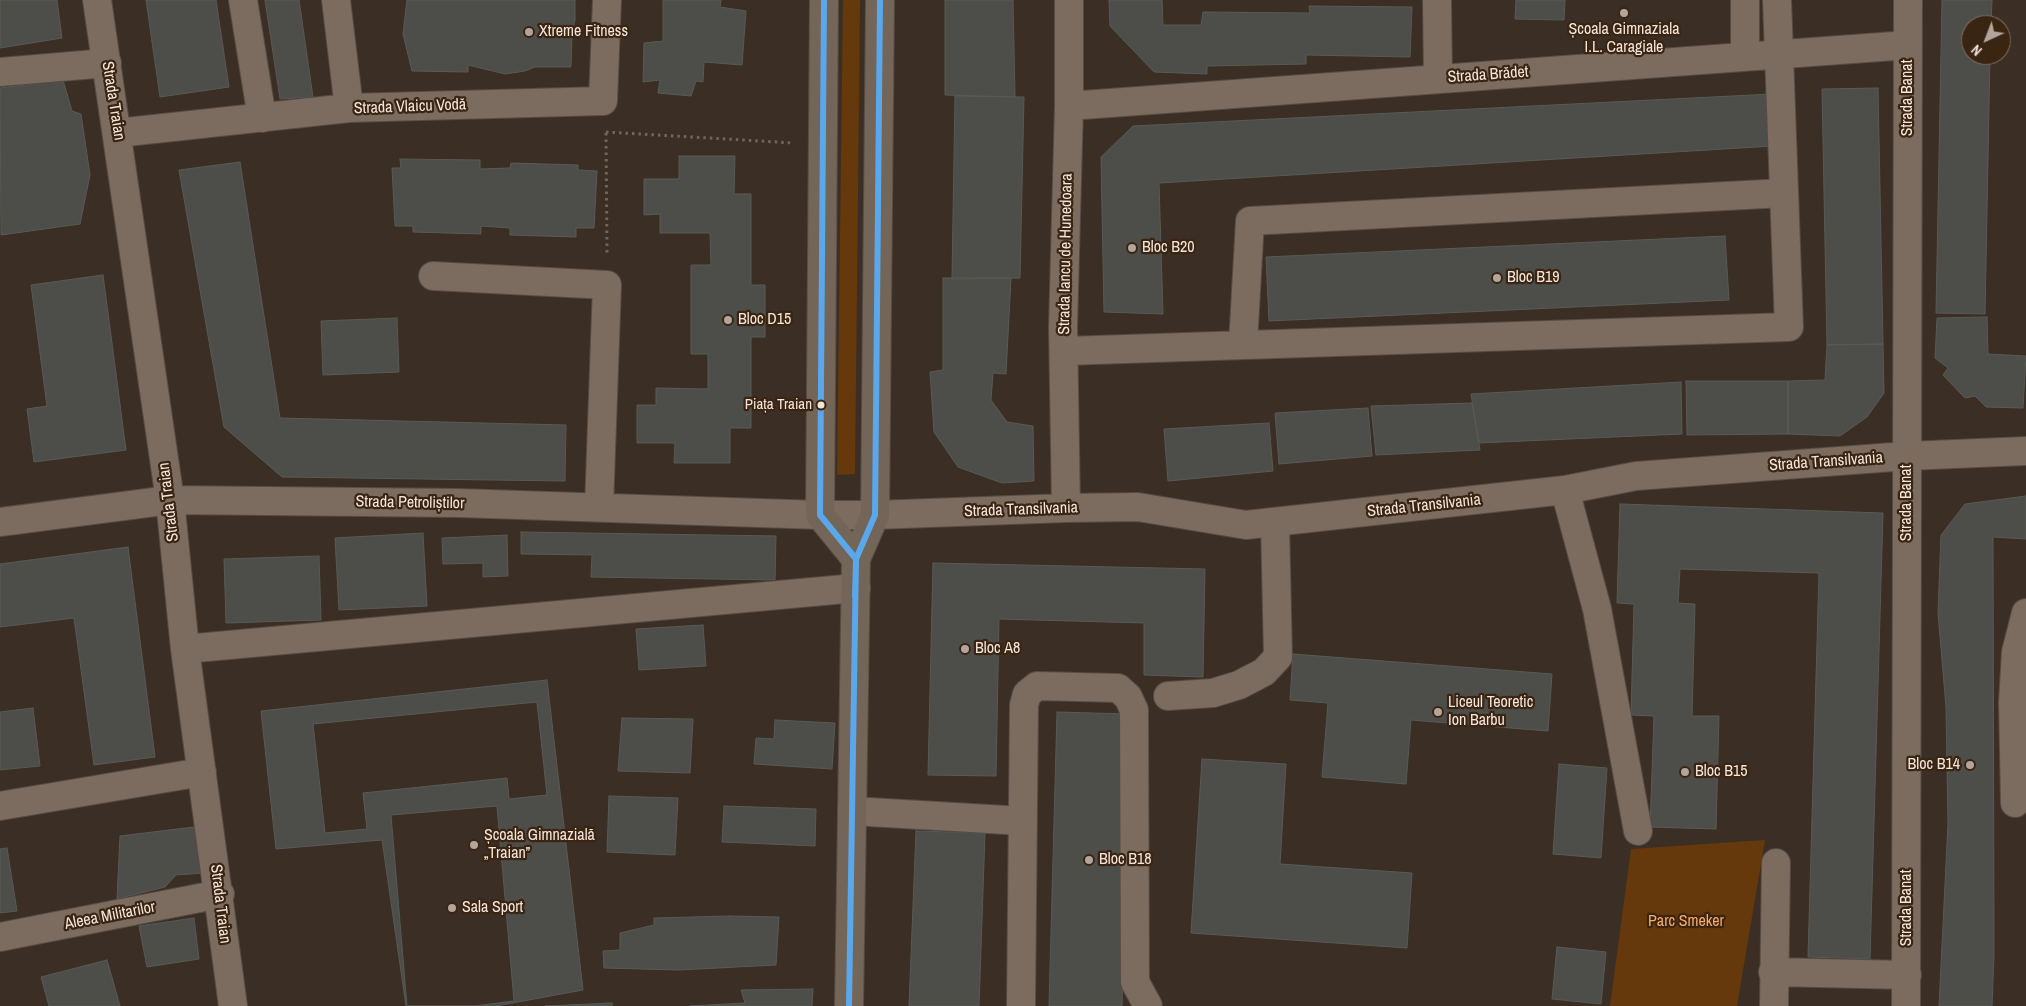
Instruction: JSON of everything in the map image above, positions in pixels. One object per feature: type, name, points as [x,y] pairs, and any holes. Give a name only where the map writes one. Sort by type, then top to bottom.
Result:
[{"type":"main road","points":[[824,0],[820,515],[856,559]]},
{"type":"main road","points":[[849,1006],[856,559],[875,515],[880,0]]},
{"type":"street","name":"Strada Traian","points":[[97,0],[170,500],[185,649],[220,894],[233,1006]]},
{"type":"street","points":[[243,0],[262,118]]},
{"type":"street","points":[[336,0],[349,108]]},
{"type":"street","points":[[604,101],[607,0]]},
{"type":"street","name":"Strada Iancu de Hunedoara","points":[[1066,508],[1065,350],[1063,327],[1069,106],[1069,0]]},
{"type":"street","points":[[1436,0],[1438,78]]},
{"type":"street","points":[[1745,0],[1745,57]]},
{"type":"street","points":[[1065,350],[1789,327],[1777,0]]},
{"type":"street","name":"Strada Banat","points":[[1906,1006],[1908,0]]},
{"type":"street","name":"Strada Brădet","points":[[1069,106],[1908,45]]},
{"type":"street","points":[[0,72],[107,62]]},
{"type":"street","name":"Strada Vlaicu Vodă","points":[[117,133],[349,108],[604,101]]},
{"type":"street","points":[[1243,344],[1250,221],[1784,193]]},
{"type":"street","points":[[433,276],[607,285],[599,507]]},
{"type":"street","name":"Strada Transilvania","points":[[820,515],[875,515],[1066,508],[1138,508],[1246,525],[1565,490],[1636,476],[1907,456],[2026,451]]},
{"type":"street","points":[[1565,490],[1597,609],[1638,830]]},
{"type":"street","name":"Strada Petroliștilor","points":[[0,522],[170,500],[459,503],[820,515]]},
{"type":"street","points":[[1168,696],[1213,693],[1239,685],[1264,672],[1278,657],[1275,522]]},
{"type":"street","points":[[185,649],[856,588]]},
{"type":"street","points":[[2015,803],[2020,702],[2016,652],[2026,613]]},
{"type":"street","points":[[1022,1006],[1024,705],[1027,694],[1037,686],[1118,688],[1128,697],[1134,710],[1135,982],[1148,1006]]},
{"type":"street","points":[[0,806],[202,772]]},
{"type":"street","points":[[852,811],[1023,821]]},
{"type":"street","points":[[1774,1006],[1776,863]]},
{"type":"street","name":"Aleea Militarilor","points":[[0,937],[220,894]]},
{"type":"street","points":[[1774,972],[1907,975]]},
{"type":"path","points":[[604,101],[607,285]]},
{"type":"path","points":[[606,133],[822,145]]},
{"type":"green space","points":[[843,0],[860,0],[855,474],[837,475]]},
{"type":"green space","name":"Parc Smeker","points":[[1765,840],[1737,1006],[1610,1006],[1631,849]]},
{"type":"building","points":[[0,0],[57,0],[62,38],[0,48]]},
{"type":"building","points":[[146,0],[216,0],[229,87],[160,97]]},
{"type":"building","points":[[265,0],[299,0],[313,97],[280,99]]},
{"type":"building","points":[[407,0],[575,0],[571,67],[535,67],[525,71],[505,74],[468,65],[468,72],[412,71],[403,34]]},
{"type":"building","points":[[663,0],[721,0],[720,7],[746,11],[742,65],[704,62],[703,82],[696,81],[691,96],[658,93],[660,80],[643,82],[644,43],[663,41]]},
{"type":"building","points":[[945,0],[1013,0],[1015,97],[945,95]]},
{"type":"building","points":[[1109,0],[1162,0],[1163,25],[1201,25],[1203,12],[1310,13],[1309,6],[1412,7],[1410,57],[1306,55],[1306,64],[1207,66],[1207,74],[1154,72],[1110,26]]},
{"type":"building","points":[[1516,0],[1565,0],[1564,20],[1515,19]]},
{"type":"building","points":[[1942,0],[1992,0],[1991,15],[1961,15],[1961,65],[1990,65],[1985,314],[1936,313]]},
{"type":"building","points":[[63,80],[72,111],[81,114],[90,175],[80,224],[1,235],[0,88]]},
{"type":"building","points":[[1878,88],[1883,344],[1827,345],[1822,89]]},
{"type":"building","name":"Bloc B20","points":[[1772,94],[1774,146],[1159,183],[1163,314],[1104,312],[1101,157],[1133,126]]},
{"type":"building","points":[[955,96],[1024,97],[1020,278],[952,279]]},
{"type":"building","name":"Bloc D15","points":[[679,156],[735,156],[734,194],[751,194],[751,285],[765,285],[765,337],[751,337],[751,428],[730,428],[730,463],[674,463],[675,443],[637,443],[637,405],[656,405],[656,388],[708,389],[708,354],[691,354],[691,265],[711,265],[710,233],[660,233],[660,214],[644,215],[644,179],[679,179]]},
{"type":"building","points":[[400,159],[480,160],[480,169],[510,168],[511,163],[578,165],[578,170],[597,171],[594,228],[576,228],[576,237],[510,235],[510,228],[481,226],[481,234],[413,232],[413,226],[395,226],[392,168],[401,168]]},
{"type":"building","points":[[240,162],[280,418],[566,425],[565,481],[282,477],[224,427],[179,170]]},
{"type":"building","name":"Bloc B19","points":[[1725,236],[1729,300],[1269,321],[1266,257]]},
{"type":"building","points":[[103,275],[126,450],[34,462],[27,409],[47,406],[31,285]]},
{"type":"building","points":[[943,278],[1011,278],[1006,374],[993,373],[991,400],[1007,422],[1033,426],[1034,481],[1002,483],[958,467],[934,432],[930,372],[943,370]]},
{"type":"building","points":[[1987,317],[1988,354],[2026,356],[2023,408],[1986,407],[1975,396],[1965,398],[1943,375],[1948,368],[1935,358],[1937,318]]},
{"type":"building","points":[[397,318],[399,372],[323,375],[321,321]]},
{"type":"building","points":[[1883,344],[1884,393],[1867,417],[1840,436],[1788,434],[1788,381],[1825,380],[1827,345]]},
{"type":"building","points":[[1686,381],[1788,381],[1788,434],[1687,435]]},
{"type":"building","points":[[1681,382],[1682,434],[1479,443],[1471,394]]},
{"type":"building","points":[[1472,403],[1480,450],[1376,455],[1371,406]]},
{"type":"building","points":[[1368,408],[1372,456],[1279,464],[1275,413]]},
{"type":"building","points":[[1269,423],[1273,471],[1168,481],[1164,429]]},
{"type":"building","name":"Bloc B14","points":[[2026,496],[2026,539],[1993,537],[1994,955],[1992,1006],[1939,1006],[1948,823],[1946,707],[1938,613],[1941,535],[1965,504]]},
{"type":"building","name":"Bloc B15","points":[[1620,504],[1883,513],[1870,959],[1808,957],[1819,573],[1680,569],[1678,603],[1695,604],[1692,716],[1719,716],[1716,829],[1650,827],[1654,716],[1631,715],[1634,604],[1617,603]]},
{"type":"building","points":[[521,532],[776,536],[775,580],[591,577],[592,555],[521,554]]},
{"type":"building","points":[[423,533],[427,606],[339,610],[335,538]]},
{"type":"building","points":[[507,535],[508,576],[483,577],[483,563],[443,564],[442,538]]},
{"type":"building","points":[[128,547],[155,757],[94,765],[74,618],[0,627],[0,564]]},
{"type":"building","points":[[319,556],[321,620],[226,623],[224,559]]},
{"type":"building","name":"Bloc A8","points":[[933,563],[1205,569],[1203,677],[1144,675],[1144,623],[999,619],[996,776],[928,775]]},
{"type":"building","points":[[703,625],[706,666],[639,670],[636,629]]},
{"type":"building","name":"Liceul Teoretic Ion Barbu","points":[[1293,654],[1552,674],[1548,731],[1411,720],[1406,784],[1322,777],[1328,703],[1290,700]]},
{"type":"building","name":"Școala Gimnazială „Traian”","points":[[547,680],[583,990],[496,1006],[406,1006],[382,840],[276,849],[261,711]]},
{"type":"building","points":[[537,702],[547,795],[509,799],[507,778],[363,793],[367,829],[325,833],[313,724]]},
{"type":"building","points":[[33,708],[40,766],[0,770],[0,712]]},
{"type":"building","name":"Bloc B18","points":[[1057,712],[1129,714],[1122,1006],[1049,1006]]},
{"type":"building","points":[[622,718],[693,719],[690,773],[618,771]]},
{"type":"building","points":[[775,720],[835,723],[832,769],[754,764],[756,738],[774,739]]},
{"type":"building","points":[[1202,759],[1286,764],[1280,864],[1412,873],[1407,948],[1191,933]]},
{"type":"building","points":[[1559,764],[1607,768],[1601,858],[1553,854]]},
{"type":"building","points":[[609,796],[678,798],[675,855],[607,852]]},
{"type":"building","name":"Sala Sport","points":[[497,806],[514,1001],[474,1006],[407,1006],[391,815]]},
{"type":"building","points":[[724,806],[816,809],[815,846],[722,842]]},
{"type":"building","points":[[194,827],[204,873],[176,875],[165,887],[117,899],[120,836]]},
{"type":"building","points":[[916,831],[985,833],[979,1006],[909,1006]]},
{"type":"building","points":[[7,848],[17,911],[0,913],[0,849]]},
{"type":"building","points":[[779,917],[776,965],[679,970],[604,968],[603,951],[620,950],[620,933],[654,925],[654,918]]},
{"type":"building","points":[[194,918],[199,959],[147,967],[139,926]]},
{"type":"building","points":[[1557,947],[1606,952],[1601,1004],[1552,999]]},
{"type":"building","points":[[107,960],[120,1006],[49,1006],[41,977]]},
{"type":"building","points":[[813,989],[812,1006],[690,1006],[745,1003],[741,990]]},
{"type":"building","points":[[612,1003],[612,1006],[545,1006]]},
{"type":"transit line","points":[[824,0],[820,515],[856,559],[849,1006]]},
{"type":"transit line","points":[[855,596],[856,559],[875,515],[880,0]]},
{"type":"place","name":"Școala Gimnaziala I.L. Caragiale","points":[[1624,13]]},
{"type":"place","name":"Xtreme Fitness","points":[[529,32]]},
{"type":"place","name":"Bloc B20","points":[[1132,248]]},
{"type":"place","name":"Bloc B19","points":[[1497,278]]},
{"type":"place","name":"Bloc D15","points":[[728,320]]},
{"type":"place","name":"Piața Traian","points":[[821,405]]},
{"type":"place","name":"Bloc A8","points":[[965,649]]},
{"type":"place","name":"Liceul Teoretic Ion Barbu","points":[[1438,712]]},
{"type":"place","name":"Bloc B14","points":[[1970,765]]},
{"type":"place","name":"Bloc B15","points":[[1685,772]]},
{"type":"place","name":"Școala Gimnazială „Traian”","points":[[474,845]]},
{"type":"place","name":"Bloc B18","points":[[1089,860]]},
{"type":"place","name":"Sala Sport","points":[[452,908]]}]
